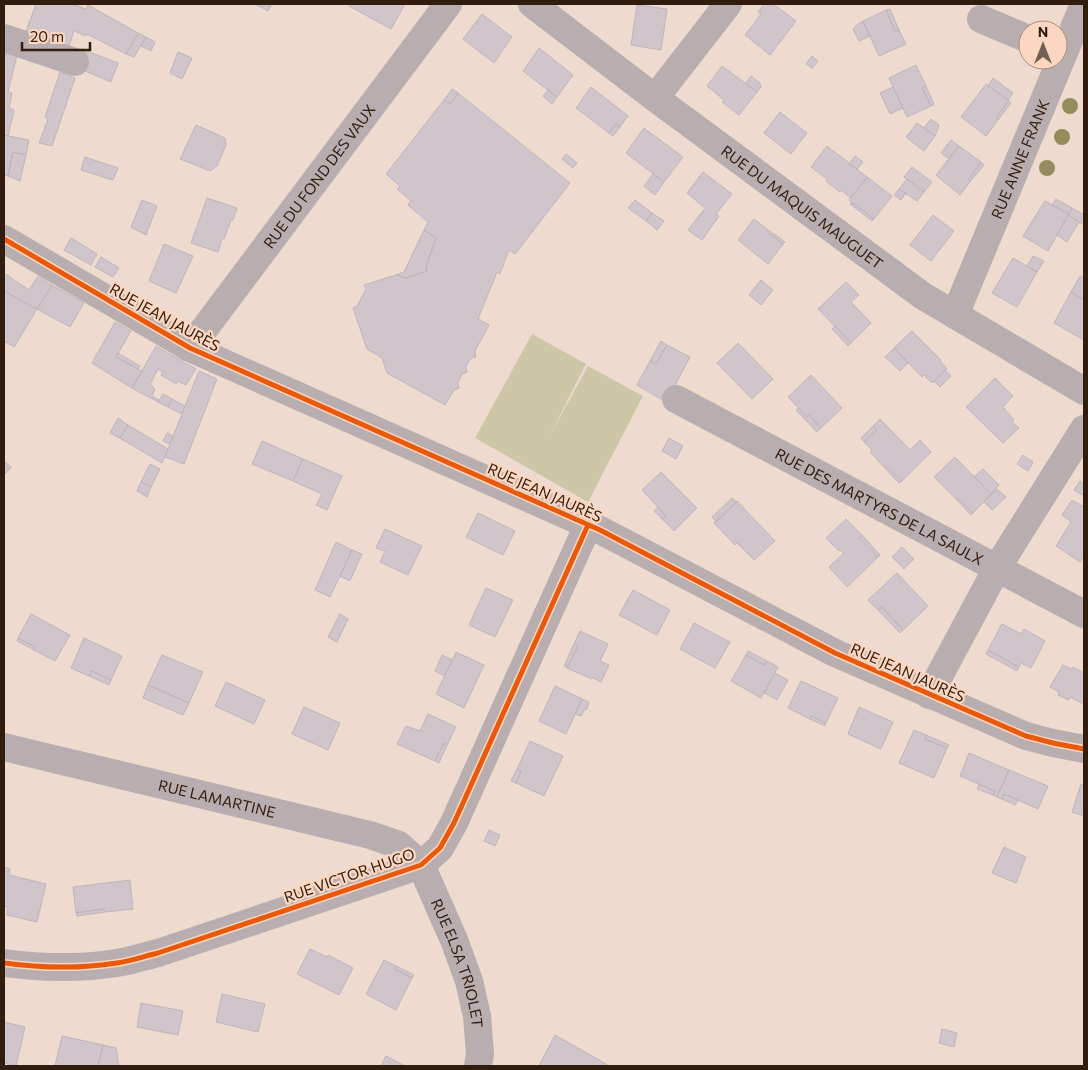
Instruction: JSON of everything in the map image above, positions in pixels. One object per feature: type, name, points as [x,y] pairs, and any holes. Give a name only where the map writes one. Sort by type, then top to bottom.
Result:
[{"type":"street","name":"RUE DU FOND DES VAUX","points":[[190,348],[448,4]]},
{"type":"street","name":"RUE DU MAQUIS MAUGUET","points":[[532,4],[655,98],[923,296],[1084,391]]},
{"type":"street","points":[[655,98],[728,4]]},
{"type":"street","name":"RUE ANNE FRANK","points":[[1068,38],[1084,4]]},
{"type":"street","points":[[981,19],[1018,35]]},
{"type":"street","points":[[4,38],[75,62]]},
{"type":"street","name":"RUE ANNE FRANK","points":[[955,315],[1054,70]]},
{"type":"street","name":"RUE JEAN JAURÈS","points":[[4,239],[190,348],[600,530],[835,653],[1026,736],[1084,748]]},
{"type":"street","name":"RUE DES MARTYRS DE LA SAULX","points":[[676,399],[1084,614]]},
{"type":"street","points":[[929,695],[997,568],[1084,429]]},
{"type":"street","name":"RUE VICTOR HUGO","points":[[4,963],[26,966],[73,967],[118,963],[158,953],[421,865],[440,848],[454,823],[588,525]]},
{"type":"street","name":"RUE LAMARTINE","points":[[4,747],[370,834],[399,846],[421,865]]},
{"type":"street","name":"RUE ELSA TRIOLET","points":[[421,865],[470,981],[477,1016],[480,1054],[478,1066]]},
{"type":"shaded area","points":[[532,334],[586,364],[549,437],[588,366],[643,396],[588,502],[475,438]]},
{"type":"building","points":[[36,4],[71,4],[86,9],[88,5],[138,33],[126,54],[87,34],[86,36],[74,31],[67,53],[25,34]]},
{"type":"building","points":[[255,4],[272,4],[268,11]]},
{"type":"building","points":[[351,4],[405,4],[391,29],[349,6]]},
{"type":"building","points":[[764,4],[773,4],[796,21],[770,55],[745,35],[761,14],[758,12]]},
{"type":"building","points":[[637,5],[667,9],[661,50],[631,45]]},
{"type":"building","points":[[890,9],[899,30],[895,31],[886,10]]},
{"type":"building","points":[[886,10],[895,31],[899,30],[906,44],[879,56],[863,21]]},
{"type":"building","points":[[482,14],[512,37],[494,63],[463,39]]},
{"type":"building","points":[[863,21],[870,36],[859,41],[853,29]]},
{"type":"building","points":[[138,33],[146,37],[134,57],[126,54]]},
{"type":"building","points":[[146,37],[155,42],[151,51],[141,46]]},
{"type":"building","points":[[4,47],[18,51],[8,92],[12,93],[9,108],[14,110],[8,136],[4,135]]},
{"type":"building","points":[[539,48],[573,75],[557,97],[523,71]]},
{"type":"building","points":[[84,50],[118,63],[111,82],[78,68]]},
{"type":"building","points":[[178,52],[192,58],[182,79],[170,73]]},
{"type":"building","points":[[812,56],[818,61],[812,68],[806,64]]},
{"type":"building","points":[[916,65],[926,86],[922,88],[931,106],[907,117],[889,78]]},
{"type":"building","points":[[722,66],[757,92],[739,115],[722,102],[724,100],[707,86]]},
{"type":"building","points":[[60,72],[75,78],[52,146],[39,143],[48,119],[45,117]]},
{"type":"building","points":[[751,76],[760,83],[761,87],[757,92],[746,83]]},
{"type":"building","points":[[993,78],[1013,93],[1008,100],[988,86]]},
{"type":"building","points":[[986,84],[1009,101],[996,118],[998,120],[986,136],[961,117]]},
{"type":"building","points":[[926,86],[934,105],[931,106],[922,88]]},
{"type":"building","points":[[591,87],[628,116],[620,127],[616,124],[609,133],[576,108]]},
{"type":"building","points":[[893,87],[903,108],[890,114],[880,93]]},
{"type":"building","points":[[452,89],[458,93],[450,104],[444,100]]},
{"type":"building","points":[[548,90],[557,97],[552,104],[543,96]]},
{"type":"building","points":[[458,93],[570,183],[515,254],[509,250],[500,274],[497,272],[478,319],[489,325],[475,351],[476,357],[471,358],[466,366],[467,372],[462,374],[458,382],[459,388],[454,390],[445,405],[387,373],[382,358],[367,349],[353,308],[357,306],[366,289],[364,285],[396,275],[406,278],[427,271],[426,267],[436,238],[424,230],[428,222],[408,205],[411,201],[397,189],[400,186],[386,174],[444,100],[450,104]]},
{"type":"building","points":[[1009,101],[1011,103],[998,120],[996,118]]},
{"type":"building","points":[[780,112],[807,133],[791,154],[764,133]]},
{"type":"building","points":[[931,119],[939,125],[935,136],[924,128]]},
{"type":"building","points":[[917,123],[935,136],[924,151],[906,137]]},
{"type":"building","points":[[616,124],[620,127],[613,136],[609,133]]},
{"type":"building","points":[[196,125],[225,138],[226,145],[217,166],[210,171],[180,159]]},
{"type":"building","points":[[644,128],[683,157],[664,182],[626,153]]},
{"type":"building","points":[[4,135],[29,140],[26,155],[13,152],[8,176],[4,175]]},
{"type":"building","points":[[951,140],[959,146],[949,159],[941,153]]},
{"type":"building","points":[[827,146],[867,177],[851,198],[841,190],[840,192],[811,167]]},
{"type":"building","points":[[959,146],[981,162],[960,195],[936,175]]},
{"type":"building","points":[[13,152],[26,155],[20,181],[8,176]]},
{"type":"building","points":[[566,154],[577,163],[573,168],[562,159]]},
{"type":"building","points":[[855,156],[863,162],[857,169],[849,164]]},
{"type":"building","points":[[85,157],[118,168],[113,180],[81,170]]},
{"type":"building","points":[[981,162],[984,165],[970,182],[968,180]]},
{"type":"building","points":[[912,167],[932,182],[924,192],[904,177]]},
{"type":"building","points":[[703,172],[732,194],[716,214],[719,216],[702,240],[688,230],[705,208],[687,193]]},
{"type":"building","points":[[653,174],[664,182],[655,195],[644,186]]},
{"type":"building","points":[[867,177],[892,196],[874,219],[849,200]]},
{"type":"building","points":[[907,179],[924,192],[917,201],[899,189]]},
{"type":"building","points":[[899,189],[906,193],[901,200],[894,195]]},
{"type":"building","points":[[207,198],[237,208],[218,252],[191,243]]},
{"type":"building","points":[[1056,199],[1072,208],[1069,214],[1052,205]]},
{"type":"building","points":[[142,200],[157,206],[146,235],[131,227]]},
{"type":"building","points":[[635,200],[652,213],[646,221],[628,208]]},
{"type":"building","points":[[1045,201],[1069,214],[1048,251],[1023,236]]},
{"type":"building","points":[[852,202],[874,219],[872,221],[850,204]]},
{"type":"building","points":[[1072,208],[1084,215],[1084,225],[1068,215]]},
{"type":"building","points":[[652,213],[664,221],[657,230],[646,221]]},
{"type":"building","points":[[933,215],[954,231],[931,261],[910,245]]},
{"type":"building","points":[[1068,215],[1079,222],[1067,242],[1057,235]]},
{"type":"building","points":[[754,219],[783,244],[768,264],[738,240]]},
{"type":"building","points":[[424,230],[436,238],[426,267],[427,271],[406,278],[396,275],[404,272]]},
{"type":"building","points":[[768,230],[785,242],[783,244],[767,232]]},
{"type":"building","points":[[71,238],[97,254],[91,265],[64,250]]},
{"type":"building","points":[[164,244],[193,256],[176,293],[149,281]]},
{"type":"building","points":[[1033,256],[1044,261],[1037,272],[1027,266]]},
{"type":"building","points":[[101,257],[119,268],[113,277],[95,267]]},
{"type":"building","points":[[1013,258],[1037,272],[1017,307],[992,293]]},
{"type":"building","points":[[4,273],[29,290],[38,276],[52,285],[37,309],[4,291]]},
{"type":"building","points":[[1080,276],[1084,278],[1084,300],[1071,292]]},
{"type":"building","points":[[761,280],[773,290],[761,305],[749,295]]},
{"type":"building","points":[[846,282],[859,295],[851,302],[871,323],[851,343],[818,309]]},
{"type":"building","points":[[52,285],[84,303],[70,327],[37,309]]},
{"type":"building","points":[[4,291],[37,309],[14,347],[4,341]]},
{"type":"building","points":[[1071,292],[1084,300],[1084,340],[1054,323]]},
{"type":"building","points":[[115,322],[131,331],[116,357],[142,371],[132,388],[92,363]]},
{"type":"building","points":[[835,326],[851,343],[848,346],[832,329]]},
{"type":"building","points":[[912,331],[941,360],[947,369],[932,383],[924,375],[922,377],[894,348]]},
{"type":"building","points":[[661,341],[667,345],[656,364],[650,361]]},
{"type":"building","points":[[738,343],[773,379],[752,399],[717,363]]},
{"type":"building","points":[[667,345],[690,357],[666,402],[637,385],[650,361],[656,364]]},
{"type":"building","points":[[156,346],[196,369],[186,385],[178,381],[176,384],[161,375],[163,372],[158,369],[150,384],[155,389],[152,396],[159,400],[158,402],[132,388]]},
{"type":"building","points":[[894,348],[908,363],[900,371],[885,357]]},
{"type":"building","points":[[118,353],[140,366],[138,369],[116,357]]},
{"type":"building","points":[[945,370],[951,376],[940,387],[934,381]]},
{"type":"building","points":[[199,371],[217,379],[184,464],[165,457]]},
{"type":"building","points":[[811,375],[842,408],[821,428],[809,415],[807,417],[788,397]]},
{"type":"building","points":[[995,378],[1013,396],[1003,407],[1014,420],[1012,422],[1019,428],[1003,443],[966,407]]},
{"type":"building","points":[[163,394],[172,399],[168,407],[158,402]]},
{"type":"building","points":[[172,399],[185,406],[182,414],[168,407]]},
{"type":"building","points":[[798,408],[807,417],[809,415],[821,428],[817,432],[796,410]]},
{"type":"building","points":[[118,418],[128,425],[120,438],[110,433]]},
{"type":"building","points":[[880,419],[910,450],[920,440],[931,452],[902,481],[887,466],[885,468],[870,452],[872,450],[864,442],[877,430],[873,426]]},
{"type":"building","points":[[128,425],[168,449],[162,463],[120,438]]},
{"type":"building","points":[[873,426],[877,430],[864,442],[861,438]]},
{"type":"building","points":[[167,433],[173,436],[170,444],[163,441]]},
{"type":"building","points":[[669,438],[683,446],[676,459],[662,451]]},
{"type":"building","points":[[262,441],[303,459],[293,481],[252,464]]},
{"type":"building","points":[[1023,455],[1033,462],[1028,471],[1017,464]]},
{"type":"building","points":[[955,457],[991,494],[973,513],[934,477]]},
{"type":"building","points":[[303,459],[342,476],[327,510],[316,505],[322,494],[293,481]]},
{"type":"building","points":[[5,462],[11,467],[5,474],[4,464]]},
{"type":"building","points":[[150,464],[160,469],[151,487],[141,482]]},
{"type":"building","points":[[887,466],[902,481],[899,483],[885,468]]},
{"type":"building","points":[[983,469],[999,485],[991,494],[974,477]]},
{"type":"building","points":[[661,472],[697,508],[674,531],[662,519],[666,516],[642,490]]},
{"type":"building","points":[[1080,481],[1083,484],[1084,481],[1084,496],[1074,490]]},
{"type":"building","points":[[141,482],[151,487],[147,497],[137,491]]},
{"type":"building","points":[[997,489],[1006,497],[992,510],[984,502]]},
{"type":"building","points":[[732,498],[737,502],[716,522],[712,517]]},
{"type":"building","points":[[959,499],[973,513],[971,515],[957,500]]},
{"type":"building","points":[[1072,500],[1084,507],[1084,555],[1080,562],[1056,546],[1071,522],[1062,515]]},
{"type":"building","points":[[737,501],[775,541],[754,560],[737,543],[735,545],[714,523]]},
{"type":"building","points":[[658,507],[666,516],[662,519],[654,511]]},
{"type":"building","points":[[478,513],[515,531],[503,555],[466,537]]},
{"type":"building","points":[[846,519],[862,535],[859,538],[878,557],[847,587],[829,567],[844,553],[839,551],[826,538]]},
{"type":"building","points":[[385,529],[422,546],[408,575],[380,562],[385,551],[376,548]]},
{"type":"building","points":[[862,535],[880,555],[878,557],[859,538]]},
{"type":"building","points":[[336,542],[352,550],[330,597],[315,590]]},
{"type":"building","points":[[902,547],[914,559],[904,569],[892,557]]},
{"type":"building","points":[[352,550],[362,554],[350,581],[340,576]]},
{"type":"building","points":[[897,573],[928,606],[903,630],[882,607],[878,610],[868,600]]},
{"type":"building","points":[[486,588],[513,600],[495,637],[469,625]]},
{"type":"building","points":[[633,590],[670,610],[657,635],[619,615]]},
{"type":"building","points":[[882,607],[903,630],[900,633],[878,610]]},
{"type":"building","points":[[31,614],[70,635],[55,661],[34,650],[35,647],[18,638]]},
{"type":"building","points":[[340,614],[348,619],[337,642],[328,637]]},
{"type":"building","points":[[694,623],[730,642],[715,668],[680,649]]},
{"type":"building","points":[[1002,624],[1021,634],[1024,629],[1045,641],[1031,668],[1021,663],[1019,667],[988,650]]},
{"type":"building","points":[[580,631],[608,644],[600,661],[609,665],[601,682],[567,668],[578,646],[574,644]]},
{"type":"building","points":[[18,638],[35,647],[34,650],[17,641]]},
{"type":"building","points":[[84,638],[122,656],[111,680],[92,671],[89,676],[71,668]]},
{"type":"building","points":[[574,644],[578,646],[567,668],[564,666]]},
{"type":"building","points":[[988,650],[1019,667],[1017,671],[986,654]]},
{"type":"building","points":[[748,651],[767,661],[764,665],[746,655]]},
{"type":"building","points":[[456,652],[484,665],[464,708],[436,694]]},
{"type":"building","points":[[162,655],[203,672],[189,703],[148,685]]},
{"type":"building","points":[[442,655],[452,660],[445,676],[435,671]]},
{"type":"building","points":[[746,655],[764,665],[767,661],[778,667],[761,698],[731,681]]},
{"type":"building","points":[[1063,665],[1071,669],[1073,667],[1084,673],[1084,704],[1070,697],[1068,700],[1058,695],[1059,692],[1050,687]]},
{"type":"building","points":[[92,671],[111,680],[109,685],[89,676]]},
{"type":"building","points":[[775,673],[788,680],[777,700],[764,693]]},
{"type":"building","points":[[801,681],[838,698],[826,723],[812,716],[810,719],[788,708]]},
{"type":"building","points":[[226,682],[265,700],[254,724],[215,706]]},
{"type":"building","points":[[148,685],[189,703],[183,715],[143,698]]},
{"type":"building","points":[[555,686],[582,699],[566,734],[539,721]]},
{"type":"building","points":[[582,699],[589,702],[587,709],[584,710],[581,716],[575,714]]},
{"type":"building","points":[[304,707],[340,723],[328,750],[292,734]]},
{"type":"building","points":[[859,707],[893,722],[881,749],[848,734]]},
{"type":"building","points":[[428,714],[456,727],[447,745],[444,743],[435,761],[397,744],[406,726],[420,731]]},
{"type":"building","points":[[812,716],[826,723],[825,726],[810,719]]},
{"type":"building","points":[[914,730],[926,735],[925,739],[947,748],[934,778],[899,763]]},
{"type":"building","points":[[926,735],[949,745],[947,748],[925,739]]},
{"type":"building","points":[[530,741],[563,756],[544,796],[516,783],[521,771],[517,769]]},
{"type":"building","points":[[444,743],[447,745],[439,763],[435,761]]},
{"type":"building","points":[[969,753],[1009,770],[997,797],[993,795],[995,791],[960,776]]},
{"type":"building","points":[[517,769],[521,771],[516,783],[511,781]]},
{"type":"building","points":[[1009,770],[1048,786],[1038,809],[1004,794],[1002,799],[997,797]]},
{"type":"building","points":[[979,784],[995,791],[993,795],[977,789]]},
{"type":"building","points":[[1081,784],[1084,785],[1084,816],[1072,812]]},
{"type":"building","points":[[1004,794],[1018,800],[1015,805],[1002,799]]},
{"type":"building","points":[[489,830],[500,835],[495,846],[484,841]]},
{"type":"building","points":[[1004,847],[1026,857],[1016,883],[992,873]]},
{"type":"building","points":[[4,867],[10,869],[9,875],[46,884],[37,922],[7,915],[8,907],[4,906]]},
{"type":"building","points":[[130,880],[133,909],[105,912],[104,909],[76,913],[73,887]]},
{"type":"building","points":[[104,909],[105,912],[77,916],[76,913]]},
{"type":"building","points":[[310,949],[327,957],[328,955],[353,968],[339,995],[297,974]]},
{"type":"building","points":[[384,960],[396,966],[394,969],[412,978],[396,1010],[366,994]]},
{"type":"building","points":[[396,966],[414,975],[412,978],[394,969]]},
{"type":"building","points":[[222,994],[265,1004],[258,1032],[216,1022]]},
{"type":"building","points":[[141,1003],[183,1011],[178,1035],[137,1027]]},
{"type":"building","points":[[4,1022],[25,1027],[16,1066],[4,1063]]},
{"type":"building","points":[[942,1029],[957,1033],[954,1047],[939,1043]]},
{"type":"building","points":[[555,1035],[608,1065],[608,1066],[539,1066]]},
{"type":"building","points":[[62,1036],[103,1045],[98,1066],[55,1066]]},
{"type":"building","points":[[103,1045],[116,1048],[119,1066],[98,1066]]},
{"type":"building","points":[[386,1056],[405,1066],[381,1066]]},
{"type":"cycle path","points":[[4,239],[190,348],[600,530],[835,653],[1026,736],[1084,749]]},
{"type":"cycle path","points":[[4,963],[46,967],[74,967],[127,961],[158,953],[421,865],[440,848],[454,823],[588,525]]}]
